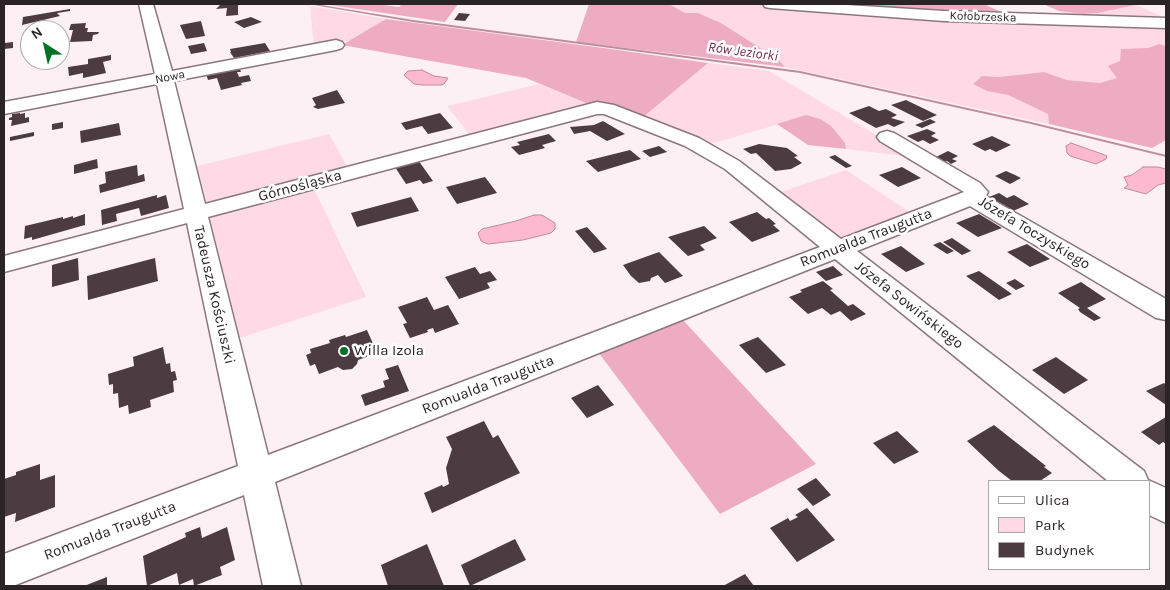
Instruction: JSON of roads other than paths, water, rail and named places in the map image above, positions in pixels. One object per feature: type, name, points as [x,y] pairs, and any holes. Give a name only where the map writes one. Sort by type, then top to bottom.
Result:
[{"type":"street","name":"Tadeusza Kościuszki","points":[[146,4],[156,36],[195,214],[282,586]]},
{"type":"street","name":"Kołobrzeska","points":[[770,4],[944,16],[1166,23]]},
{"type":"street","name":"Nowa","points":[[4,108],[336,45]]},
{"type":"street","name":"Górnośląska","points":[[4,264],[596,108]]},
{"type":"street","name":"Józefa Sowińskiego","points":[[596,108],[617,112],[711,151],[732,165],[1131,480]]},
{"type":"street","name":"Józefa Toczyskiego","points":[[887,137],[972,188],[977,192],[972,197],[1166,312]]},
{"type":"street","name":"Romualda Traugutta","points":[[4,572],[972,197]]},
{"type":"street","points":[[1150,496],[1166,508]]},
{"type":"waterway","name":"Rów Jeziorki","points":[[310,4],[413,21],[800,72],[1031,123],[1166,156]]},
{"type":"place","name":"Willa Izola","points":[[344,351]]}]
